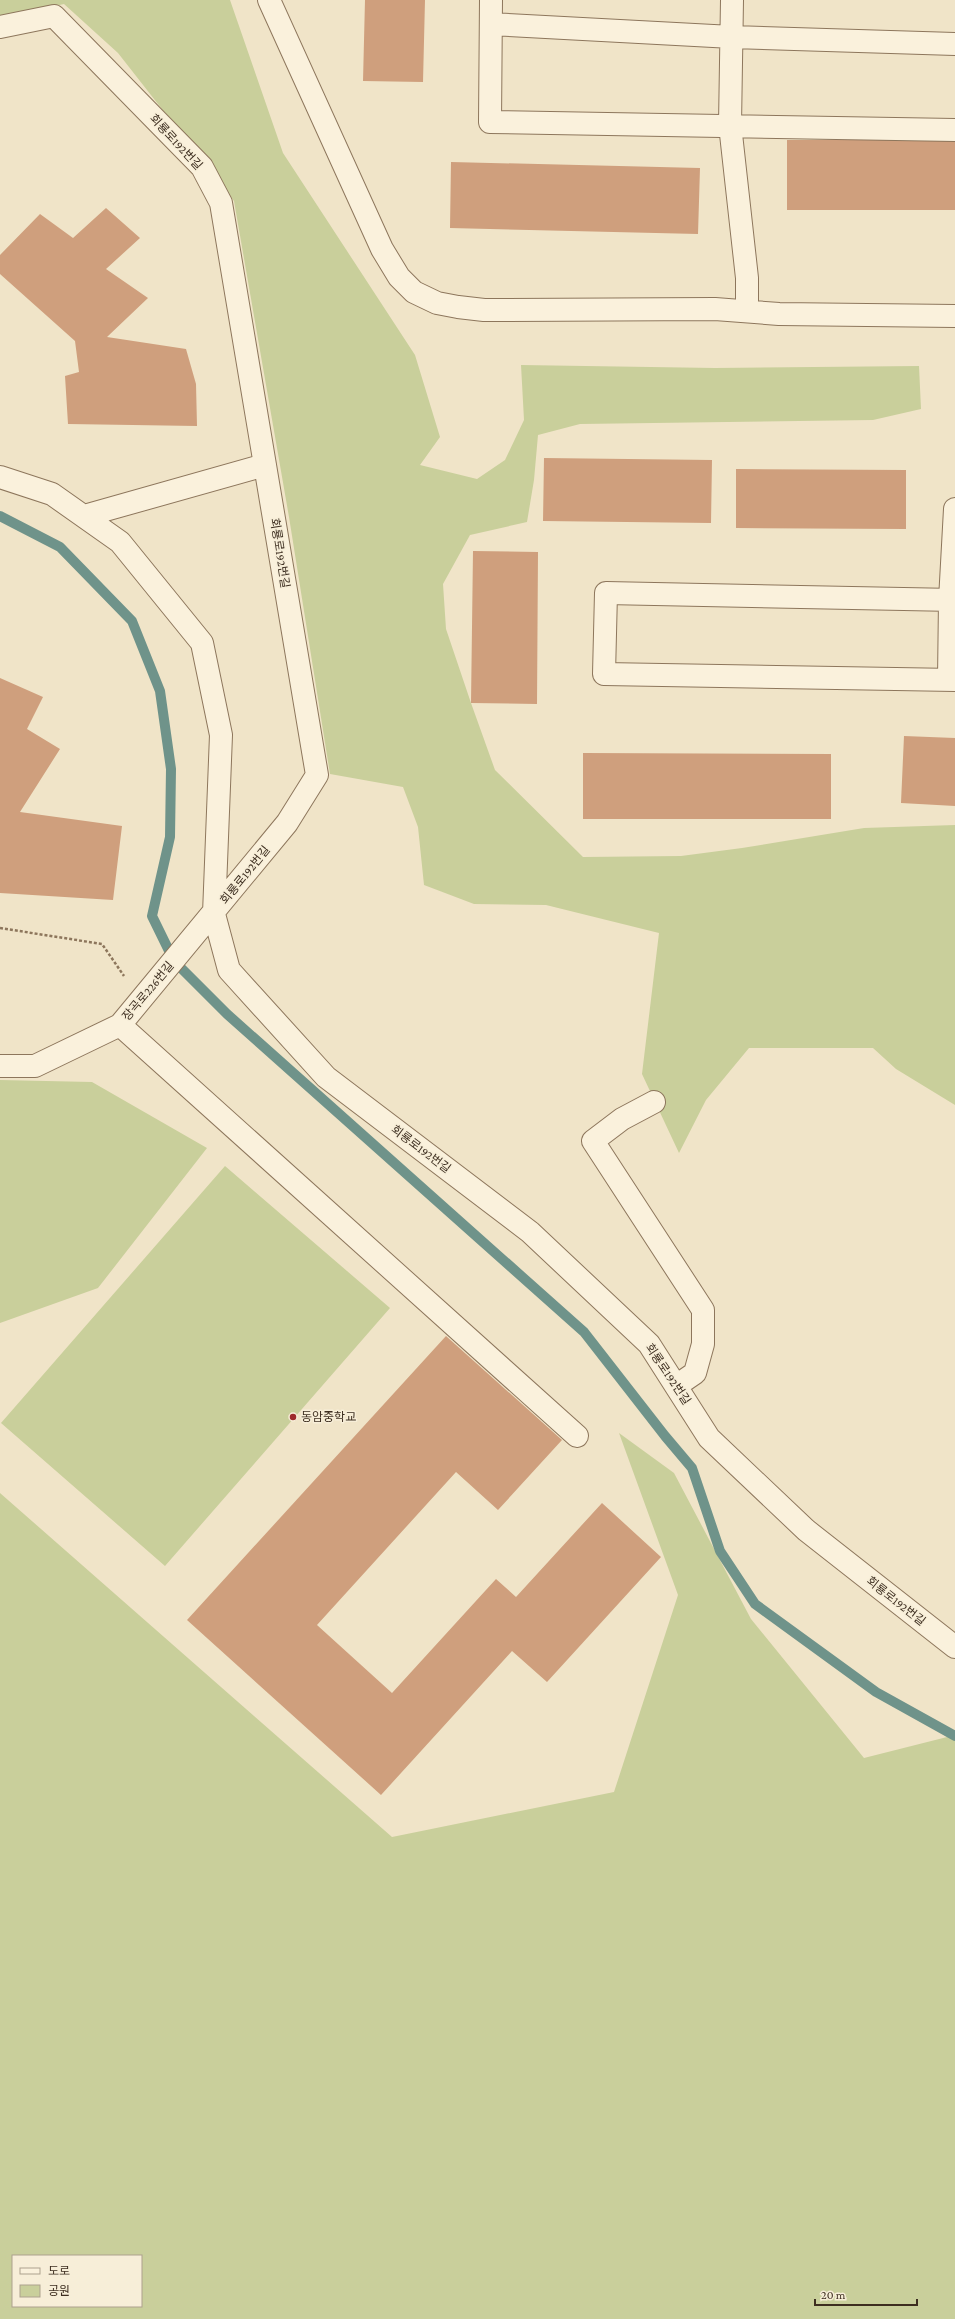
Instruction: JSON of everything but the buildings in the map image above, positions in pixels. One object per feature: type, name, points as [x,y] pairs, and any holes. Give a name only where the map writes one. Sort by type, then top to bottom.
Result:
[{"type":"street","points":[[269,0],[382,249],[399,277],[414,292],[437,303],[484,310],[715,308],[747,311],[955,316]]},
{"type":"street","points":[[491,0],[490,122],[955,130]]},
{"type":"street","points":[[732,0],[730,125],[747,278],[747,311]]},
{"type":"street","name":"회룡로192번길","points":[[0,28],[54,16],[202,167],[221,203],[317,776],[287,823],[208,921],[229,970],[326,1077],[530,1232],[649,1344],[710,1438],[806,1530],[955,1647]]},
{"type":"street","points":[[491,24],[732,37],[955,44]]},
{"type":"street","points":[[84,516],[265,465]]},
{"type":"street","points":[[0,478],[52,494],[120,542],[202,643],[221,735],[208,921]]},
{"type":"street","points":[[952,600],[606,593],[604,674],[952,680],[952,600],[955,510]]},
{"type":"street","name":"장곡로226번길","points":[[0,1066],[35,1066],[130,1013],[208,921]]},
{"type":"street","points":[[130,1013],[577,1436]]},
{"type":"street","points":[[654,1102],[622,1119],[593,1141],[703,1310],[703,1344],[696,1373],[676,1386]]},
{"type":"path","points":[[0,928],[102,944],[130,1013]]},
{"type":"green space","points":[[0,0],[230,0],[283,153],[415,355],[440,437],[420,465],[477,479],[505,460],[524,420],[521,365],[715,368],[919,366],[921,409],[873,420],[580,424],[538,435],[534,480],[527,522],[470,535],[443,584],[446,629],[495,770],[583,857],[681,856],[742,848],[864,828],[955,825],[955,1105],[896,1069],[873,1048],[749,1048],[706,1100],[679,1153],[642,1074],[659,933],[546,905],[474,904],[424,885],[418,827],[403,787],[330,774],[289,517],[234,201],[118,53],[64,4],[0,18]]},
{"type":"green space","points":[[0,1080],[92,1082],[207,1148],[98,1288],[0,1323]]},
{"type":"green space","points":[[225,1166],[390,1308],[165,1566],[1,1423]]},
{"type":"green space","points":[[619,1433],[674,1473],[751,1619],[864,1758],[955,1735],[955,2319],[0,2319],[0,1493],[392,1837],[614,1792],[678,1595]]},
{"type":"waterway","points":[[0,516],[60,547],[132,621],[160,691],[171,769],[170,837],[152,916],[174,961],[227,1014],[584,1332],[665,1436],[692,1468],[720,1551],[755,1604],[876,1692],[955,1736]]},
{"type":"place","name":"동암중학교","points":[[293,1417]]}]
